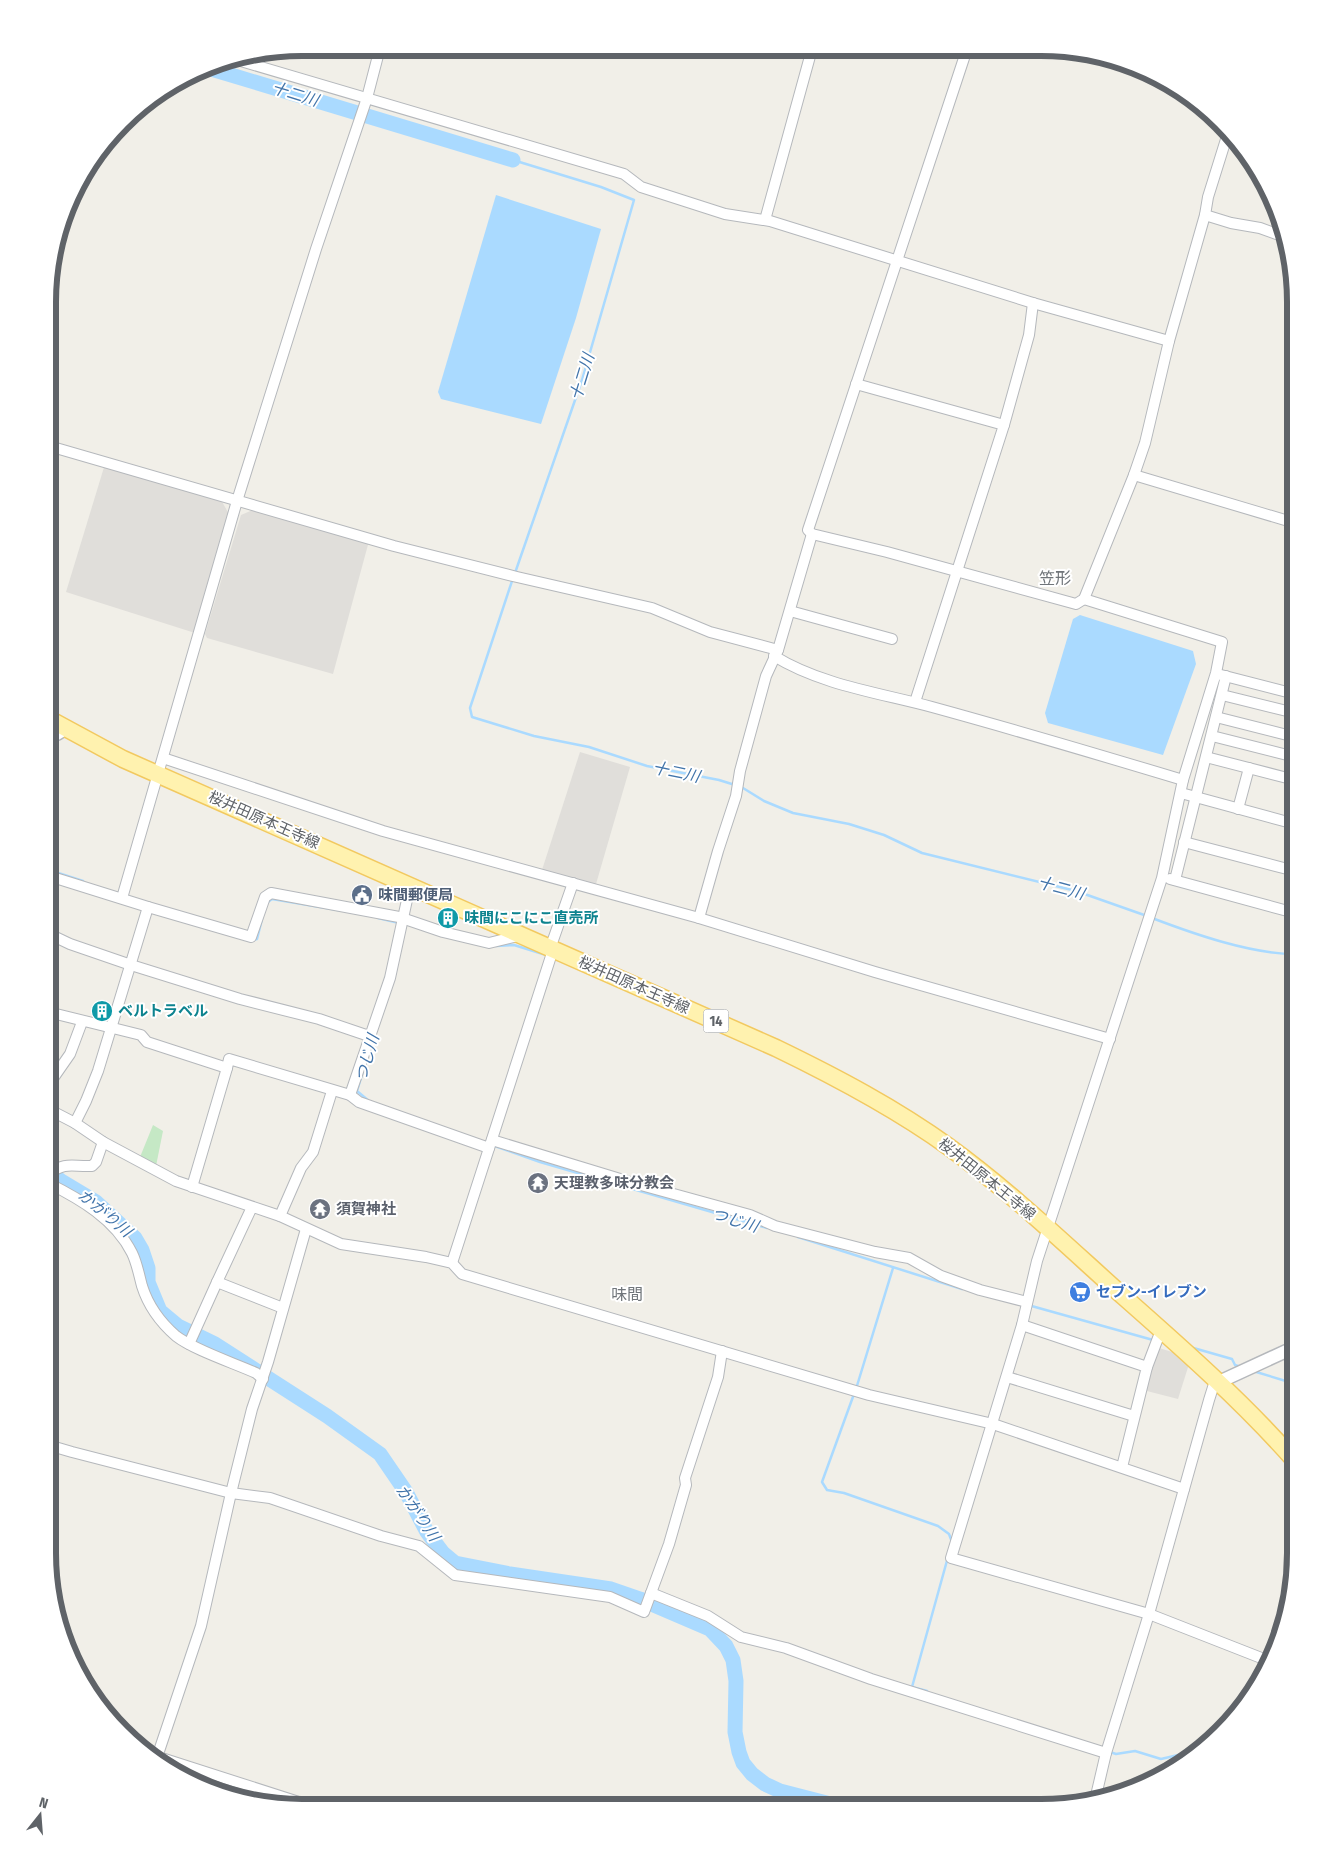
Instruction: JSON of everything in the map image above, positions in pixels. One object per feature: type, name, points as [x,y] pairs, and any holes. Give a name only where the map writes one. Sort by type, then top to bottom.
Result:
[{"type":"main road","name":"桜井田原本王寺線","points":[[57,731],[123,758],[161,766],[410,886],[776,1048],[862,1092],[948,1146],[985,1174],[1048,1228],[1159,1339],[1219,1382],[1287,1452]]},
{"type":"street","points":[[122,898],[237,501],[313,258],[367,98],[378,56]]},
{"type":"street","points":[[765,220],[810,56]]},
{"type":"street","points":[[964,56],[941,131],[896,261],[808,530],[812,534],[1076,604],[1084,600],[1145,443],[1169,341],[1205,215],[1208,197],[1226,140]]},
{"type":"street","points":[[247,63],[624,174],[641,187],[725,214],[765,220],[1033,303],[1169,341]]},
{"type":"street","points":[[1205,215],[1231,223],[1260,228],[1277,234]]},
{"type":"street","points":[[915,702],[1004,426],[1029,335],[1033,303]]},
{"type":"street","points":[[856,384],[1004,426]]},
{"type":"street","points":[[56,448],[394,546],[652,608],[710,632],[776,653],[785,664],[847,686],[1015,729],[1183,780]]},
{"type":"street","points":[[1134,475],[1287,521]]},
{"type":"street","points":[[699,918],[718,850],[736,796],[740,771],[766,676],[776,653],[790,610],[812,534]]},
{"type":"street","points":[[1084,600],[1222,642],[1216,673],[1183,780],[1162,878],[1037,1261],[1022,1325],[1007,1377],[951,1558],[1149,1614],[1262,1658]]},
{"type":"street","points":[[790,610],[892,640]]},
{"type":"street","points":[[1216,673],[1287,692]]},
{"type":"street","points":[[1175,880],[1226,676]]},
{"type":"street","points":[[1222,695],[1287,711]]},
{"type":"street","points":[[1216,717],[1287,736]]},
{"type":"street","points":[[1212,736],[1287,756]]},
{"type":"street","points":[[1206,757],[1287,778]]},
{"type":"street","points":[[161,766],[383,832],[699,918],[1004,1010],[1110,1038]]},
{"type":"street","points":[[1238,809],[1249,768]]},
{"type":"street","points":[[1181,793],[1287,822]]},
{"type":"street","points":[[1184,842],[1287,869]]},
{"type":"street","points":[[56,878],[148,908],[251,937],[265,897],[271,893],[403,918],[443,932],[489,942],[511,939],[522,935]]},
{"type":"street","points":[[1162,878],[1287,911]]},
{"type":"street","points":[[452,1263],[552,953],[552,943],[573,883]]},
{"type":"street","points":[[350,1095],[390,978],[410,886]]},
{"type":"street","points":[[74,1123],[86,1101],[98,1071],[110,1026],[131,966],[148,908]]},
{"type":"street","points":[[56,937],[131,966],[240,999],[319,1019],[369,1036]]},
{"type":"street","points":[[56,1014],[141,1035],[147,1042],[227,1068]]},
{"type":"street","points":[[56,1074],[70,1054],[82,1022]]},
{"type":"street","points":[[192,1187],[229,1059],[350,1095],[359,1102],[490,1144],[750,1215],[775,1226],[875,1252],[909,1258],[941,1276],[980,1290],[1027,1302]]},
{"type":"street","points":[[280,1216],[301,1168],[313,1152],[332,1091]]},
{"type":"street","points":[[56,1114],[103,1142],[176,1181],[280,1216],[341,1244],[426,1257],[452,1263],[462,1274],[869,1395],[993,1424],[1184,1489]]},
{"type":"street","points":[[56,1168],[70,1164],[92,1166],[96,1162],[103,1142]]},
{"type":"street","points":[[56,1187],[80,1199],[114,1227],[132,1253],[143,1289],[153,1310],[176,1336],[189,1344],[256,1373],[262,1378]]},
{"type":"street","points":[[189,1344],[252,1207]]},
{"type":"street","points":[[159,1752],[201,1626],[252,1409],[306,1229]]},
{"type":"street","points":[[216,1282],[283,1308]]},
{"type":"street","points":[[1022,1325],[1147,1367]]},
{"type":"street","points":[[1122,1467],[1147,1367],[1159,1339]]},
{"type":"street","points":[[1097,1792],[1106,1754],[1149,1614],[1214,1384],[1287,1350]]},
{"type":"street","points":[[56,1447],[231,1493],[270,1498],[381,1536],[420,1546],[455,1575],[610,1597],[644,1612],[669,1544],[686,1485],[685,1478],[718,1377],[722,1351]]},
{"type":"street","points":[[1007,1377],[1134,1416]]},
{"type":"street","points":[[651,1593],[708,1616],[741,1637],[786,1648],[871,1679],[1106,1754]]},
{"type":"street","points":[[176,1764],[282,1798]]},
{"type":"shaded area","points":[[105,464],[220,498],[230,516],[195,633],[66,592]]},
{"type":"shaded area","points":[[255,509],[369,541],[333,674],[207,638],[205,634],[241,515]]},
{"type":"shaded area","points":[[580,752],[630,767],[596,884],[542,870]]},
{"type":"shaded area","points":[[1159,1348],[1182,1355],[1189,1364],[1178,1399],[1143,1390]]},
{"type":"green space","points":[[153,1125],[163,1131],[156,1166],[140,1157]]},
{"type":"water","points":[[496,195],[601,229],[576,318],[541,424],[441,399],[438,392]]},
{"type":"water","points":[[1080,615],[1193,651],[1196,664],[1163,755],[1048,723],[1045,713],[1073,619]]},
{"type":"waterway","name":"十二川","points":[[218,71],[513,160]]},
{"type":"waterway","name":"十二川","points":[[513,160],[601,187],[634,200],[582,380],[515,573]]},
{"type":"waterway","name":"十二川","points":[[513,578],[470,708],[472,717],[534,736],[589,747],[647,766],[719,780],[735,785]]},
{"type":"waterway","name":"十二川","points":[[743,788],[764,801],[793,813],[849,824],[884,835],[922,853],[1076,891],[1147,916]]},
{"type":"waterway","name":"つじ川","points":[[56,872],[83,881]]},
{"type":"waterway","name":"つじ川","points":[[268,902],[272,899],[338,910]]},
{"type":"waterway","name":"つじ川","points":[[378,918],[399,923]]},
{"type":"waterway","name":"十二川","points":[[1152,918],[1241,947],[1287,954]]},
{"type":"waterway","name":"つじ川","points":[[253,940],[257,939],[262,919]]},
{"type":"waterway","points":[[496,946],[514,945],[546,955]]},
{"type":"waterway","name":"つじ川","points":[[364,1068],[357,1091],[369,1101]]},
{"type":"waterway","name":"つじ川","points":[[492,1145],[540,1162],[767,1228]]},
{"type":"waterway","name":"かがり川","points":[[56,1177],[96,1202],[135,1238],[142,1250],[148,1268],[148,1282],[160,1311],[178,1326],[215,1344],[327,1416],[380,1454],[406,1492],[427,1532],[443,1553],[455,1563],[510,1574],[611,1589],[640,1599],[710,1629],[726,1646],[733,1660],[736,1681],[735,1732],[743,1763],[752,1774],[765,1784],[780,1791],[811,1799]]},
{"type":"waterway","name":"つじ川","points":[[798,1237],[962,1289]]},
{"type":"waterway","points":[[856,1389],[893,1268]]},
{"type":"waterway","points":[[1028,1305],[1153,1340]]},
{"type":"waterway","points":[[1190,1347],[1232,1359],[1235,1365],[1241,1367]]},
{"type":"waterway","points":[[1253,1371],[1287,1381]]},
{"type":"waterway","points":[[854,1394],[822,1482],[827,1490],[844,1493],[938,1526],[949,1534],[952,1542]]},
{"type":"waterway","points":[[927,1691],[912,1687],[948,1557]]},
{"type":"waterway","points":[[1110,1752],[1116,1754],[1135,1751],[1161,1759],[1179,1755]]},
{"type":"place","name":"味間郵便局","points":[[362,895]]},
{"type":"place","name":"味間にこにこ直売所","points":[[448,918]]},
{"type":"place","name":"ベルトラベル","points":[[102,1011]]},
{"type":"place","name":"天理教多味分教会","points":[[538,1183]]},
{"type":"place","name":"須賀神社","points":[[320,1209]]},
{"type":"place","name":"セブン-イレブン","points":[[1080,1292]]},
{"type":"district","name":"笠形","points":[[1055,578]]},
{"type":"district","name":"味間","points":[[627,1294]]}]
